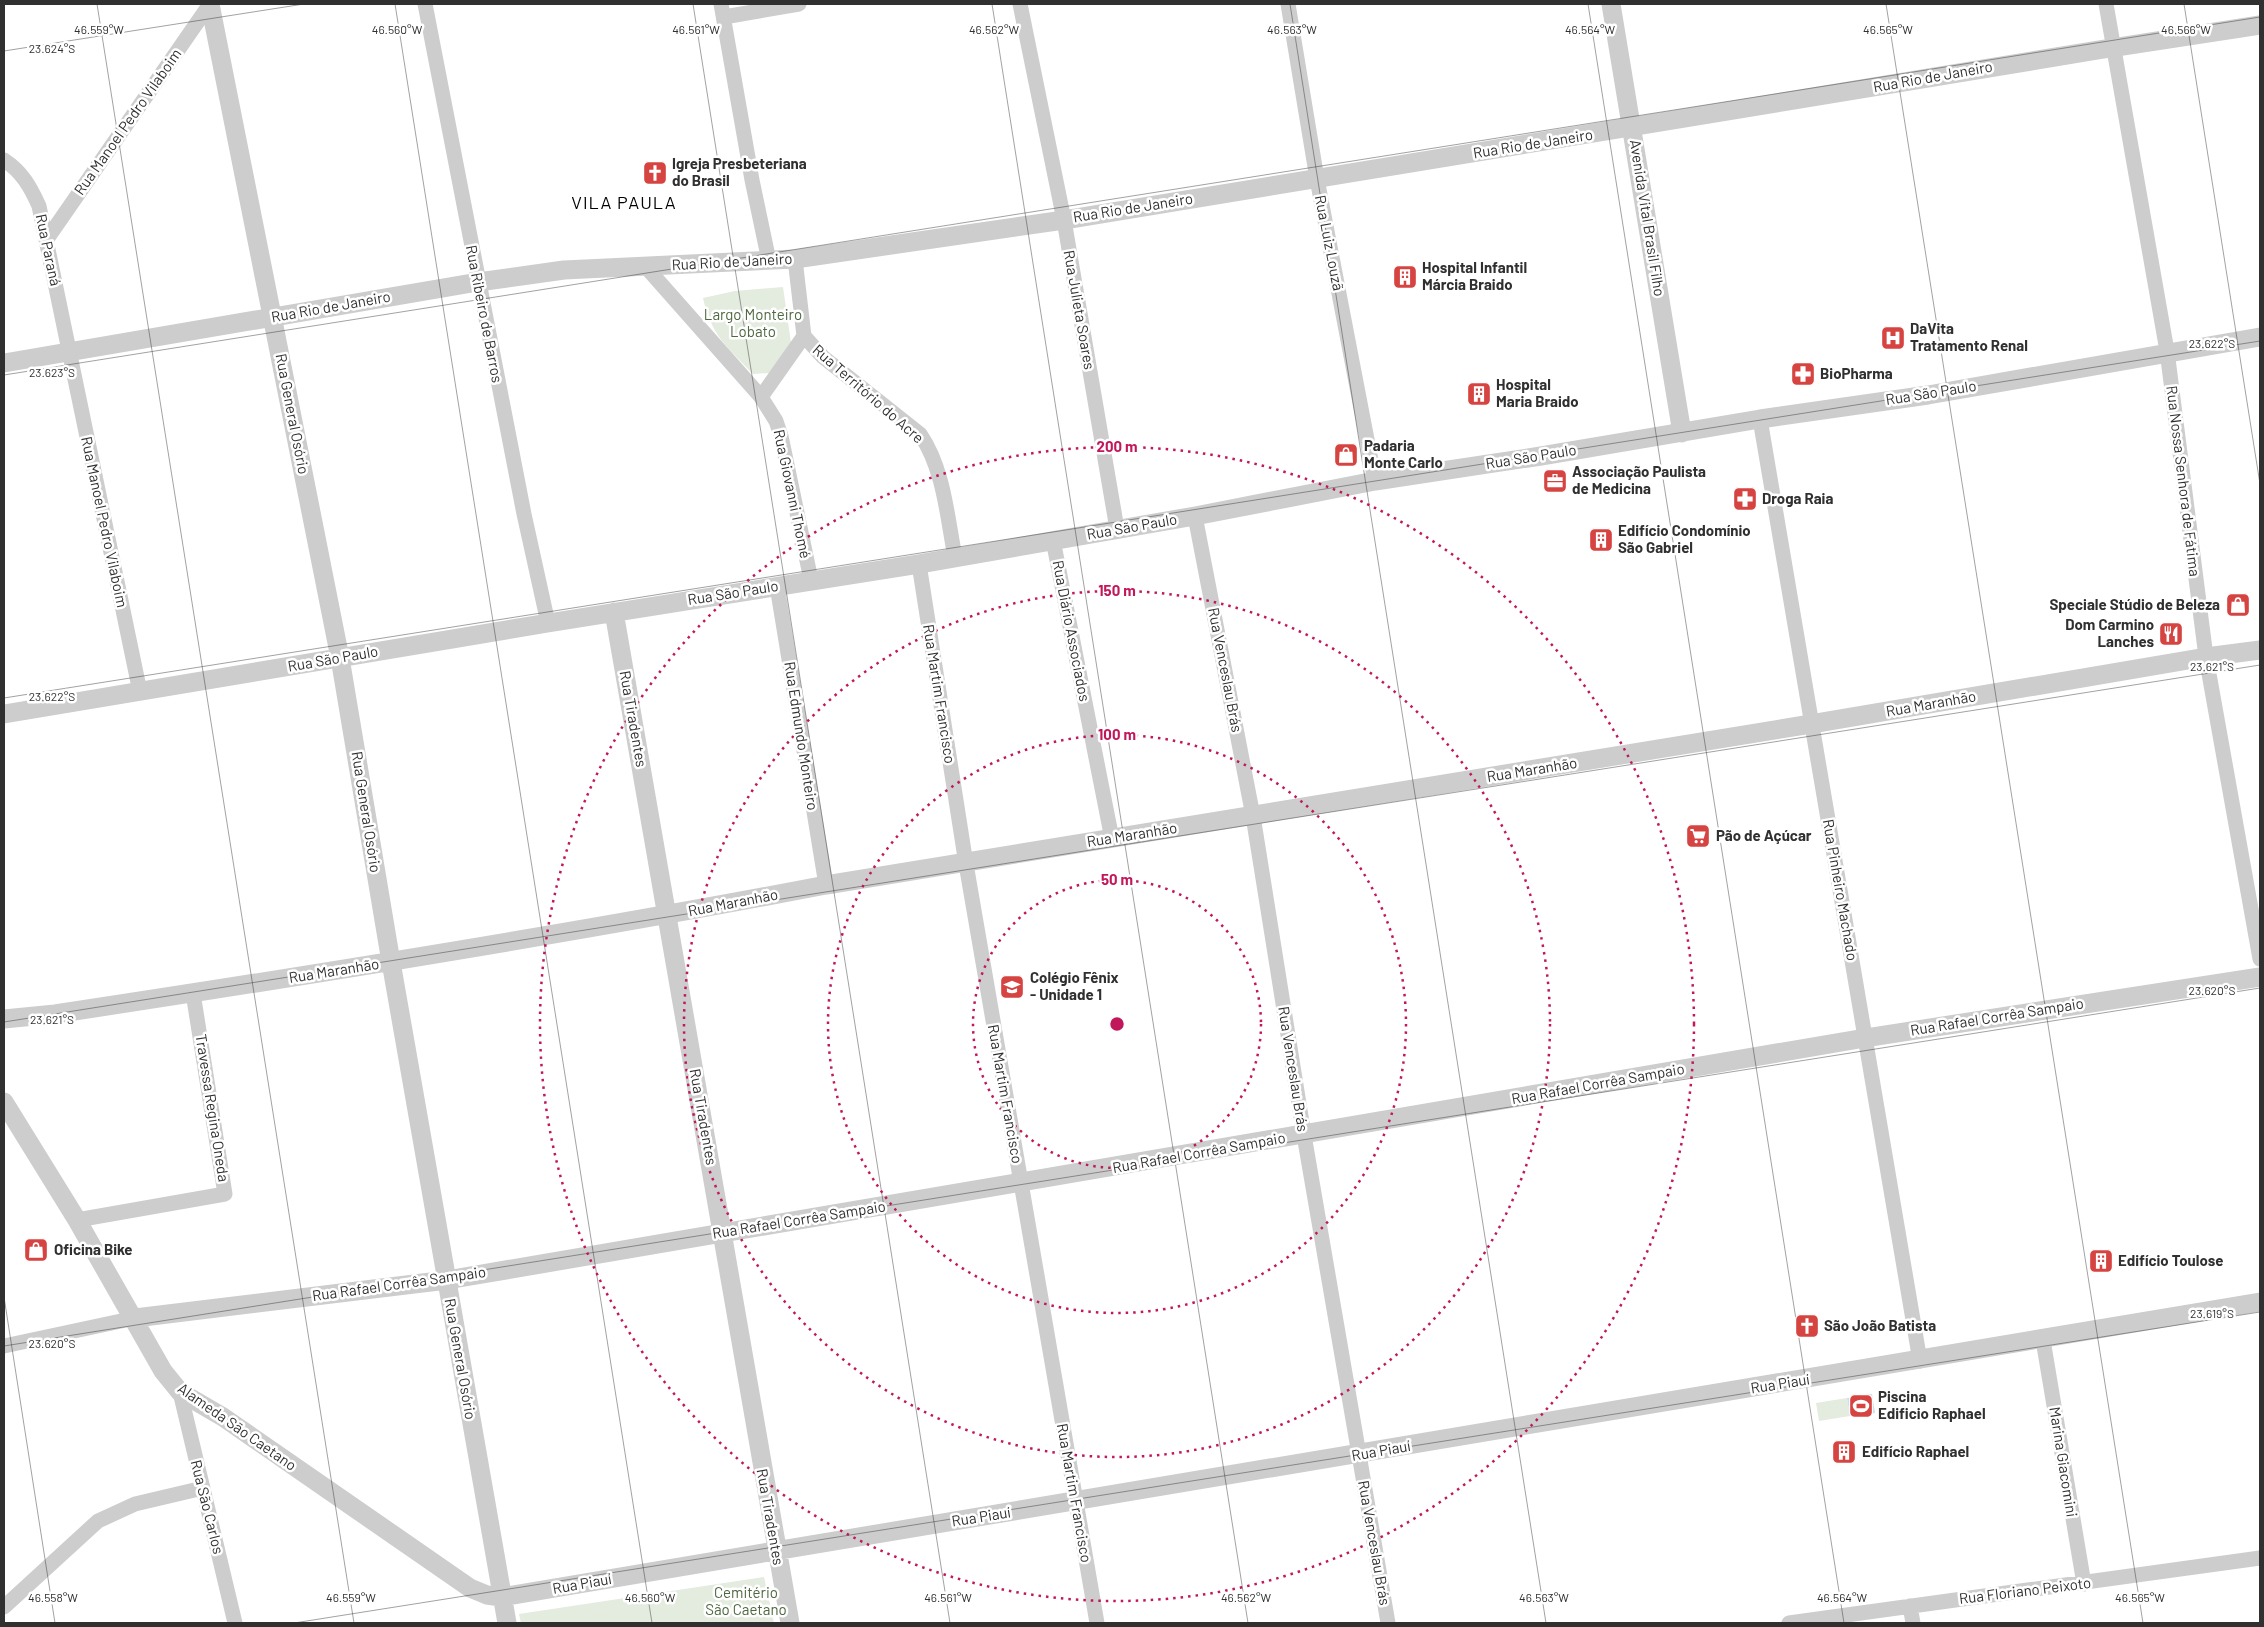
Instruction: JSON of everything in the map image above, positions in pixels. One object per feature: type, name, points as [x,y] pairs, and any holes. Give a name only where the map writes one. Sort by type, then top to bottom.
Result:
[{"type":"street","name":"Rua Manoel Pedro Vilaboim","points":[[47,239],[210,4]]},
{"type":"street","name":"Rua General Osório","points":[[210,4],[340,658],[390,962],[507,1623]]},
{"type":"street","name":"Rua Ribeiro de Barros","points":[[425,4],[478,282],[548,623]]},
{"type":"street","points":[[769,261],[752,180],[722,10],[799,4]]},
{"type":"street","name":"Rua Julieta Soares","points":[[1020,4],[1064,220],[1117,529]]},
{"type":"street","name":"Rua Luiz Louzã","points":[[1288,4],[1316,179],[1375,481]]},
{"type":"street","name":"Avenida Vital Brasil Filho","points":[[1611,4],[1682,433]]},
{"type":"street","name":"Rua Nossa Senhora de Fátima","points":[[2106,4],[2166,351],[2206,657],[2260,959]]},
{"type":"street","name":"Rua Rio de Janeiro","points":[[4,363],[478,282],[564,270],[769,261],[1064,220],[1632,128],[2114,47],[2260,25]]},
{"type":"street","name":"Rua Paraná","points":[[4,160],[18,169],[30,185],[39,206],[68,352]]},
{"type":"street","name":"Rua Território do Acre","points":[[796,258],[804,336],[823,357],[920,434],[931,450],[955,557]]},
{"type":"street","points":[[646,267],[761,397],[804,336]]},
{"type":"street","name":"Rua São Paulo","points":[[4,714],[614,612],[919,564],[1195,516],[1375,481],[1760,419],[1928,395],[2166,351],[2260,336]]},
{"type":"street","name":"Rua Manoel Pedro Vilaboim","points":[[68,352],[140,692]]},
{"type":"street","name":"Rua Giovanni Thomé","points":[[761,397],[776,421],[781,436],[811,580]]},
{"type":"street","name":"Rua Pinheiro Machado","points":[[1760,419],[1920,1361]]},
{"type":"street","name":"Rua Venceslau Brás","points":[[1195,516],[1253,816],[1304,1135],[1388,1623]]},
{"type":"street","name":"Rua Diário Associados","points":[[1053,540],[1112,838]]},
{"type":"street","name":"Rua Martim Francisco","points":[[919,564],[966,864],[1097,1623]]},
{"type":"street","name":"Rua Edmundo Monteiro","points":[[777,586],[826,885]]},
{"type":"street","name":"Rua Tiradentes","points":[[614,612],[724,1232],[776,1551],[790,1623]]},
{"type":"street","name":"Rua Maranhão","points":[[4,1019],[55,1014],[390,962],[668,916],[826,885],[966,864],[1112,838],[1812,724],[2206,657],[2260,650]]},
{"type":"street","name":"Rua Rafael Corrêa Sampaio","points":[[135,1318],[447,1280],[724,1232],[1020,1184],[1865,1038],[2260,977]]},
{"type":"street","name":"Travessa Regina Oneda","points":[[77,1220],[225,1194],[193,993]]},
{"type":"street","name":"Alameda São Caetano","points":[[4,1102],[135,1318],[163,1371],[180,1392],[223,1417],[470,1588],[487,1595],[501,1597]]},
{"type":"street","name":"Rua Piauí","points":[[501,1597],[1920,1361],[2260,1302]]},
{"type":"street","points":[[4,1346],[135,1318]]},
{"type":"street","name":"Marina Giacomini","points":[[2043,1340],[2084,1584]]},
{"type":"street","name":"Rua São Carlos","points":[[180,1392],[235,1623]]},
{"type":"street","points":[[4,1607],[98,1521],[134,1504],[203,1488]]},
{"type":"street","name":"Rua Floriano Peixoto","points":[[1789,1623],[2084,1584],[2260,1558]]},
{"type":"street","points":[[1910,1606],[1913,1623]]},
{"type":"green space","name":"Largo Monteiro Lobato","points":[[783,287],[791,343],[770,373],[753,374],[728,348],[716,331],[706,311],[703,298],[735,291]]},
{"type":"green space","points":[[1847,1398],[1850,1416],[1819,1421],[1816,1403]]},
{"type":"green space","name":"Cemitério São Caetano","points":[[764,1577],[774,1623],[521,1623],[519,1614]]},
{"type":"water","name":"Piscina Edificio Raphael","points":[[1872,1394],[1875,1413],[1850,1416],[1847,1398]]},
{"type":"place","name":"Igreja Presbeteriana do Brasil","points":[[655,173]]},
{"type":"place","name":"Hospital Infantil Márcia Braido","points":[[1405,277]]},
{"type":"place","name":"DaVita Tratamento Renal","points":[[1893,338]]},
{"type":"place","name":"BioPharma","points":[[1803,374]]},
{"type":"place","name":"Hospital Maria Braido","points":[[1479,394]]},
{"type":"place","name":"Padaria Monte Carlo","points":[[1346,455]]},
{"type":"place","name":"Associação Paulista de Medicina","points":[[1555,481]]},
{"type":"place","name":"Droga Raia","points":[[1745,499]]},
{"type":"place","name":"Edifício Condomínio São Gabriel","points":[[1601,540]]},
{"type":"place","name":"Speciale Stúdio de Beleza","points":[[2238,605]]},
{"type":"place","name":"Dom Carmino Lanches","points":[[2171,634]]},
{"type":"place","name":"Pão de Açúcar","points":[[1698,836]]},
{"type":"place","name":"Colégio Fênix - Unidade 1","points":[[1012,987]]},
{"type":"place","name":"Oficina Bike","points":[[36,1250]]},
{"type":"place","name":"Edifício Toulose","points":[[2101,1261]]},
{"type":"place","name":"São João Batista","points":[[1807,1326]]},
{"type":"place","name":"Piscina Edificio Raphael","points":[[1861,1406]]},
{"type":"place","name":"Edifício Raphael","points":[[1844,1452]]},
{"type":"district","name":"VILA PAULA","points":[[624,203]]}]
